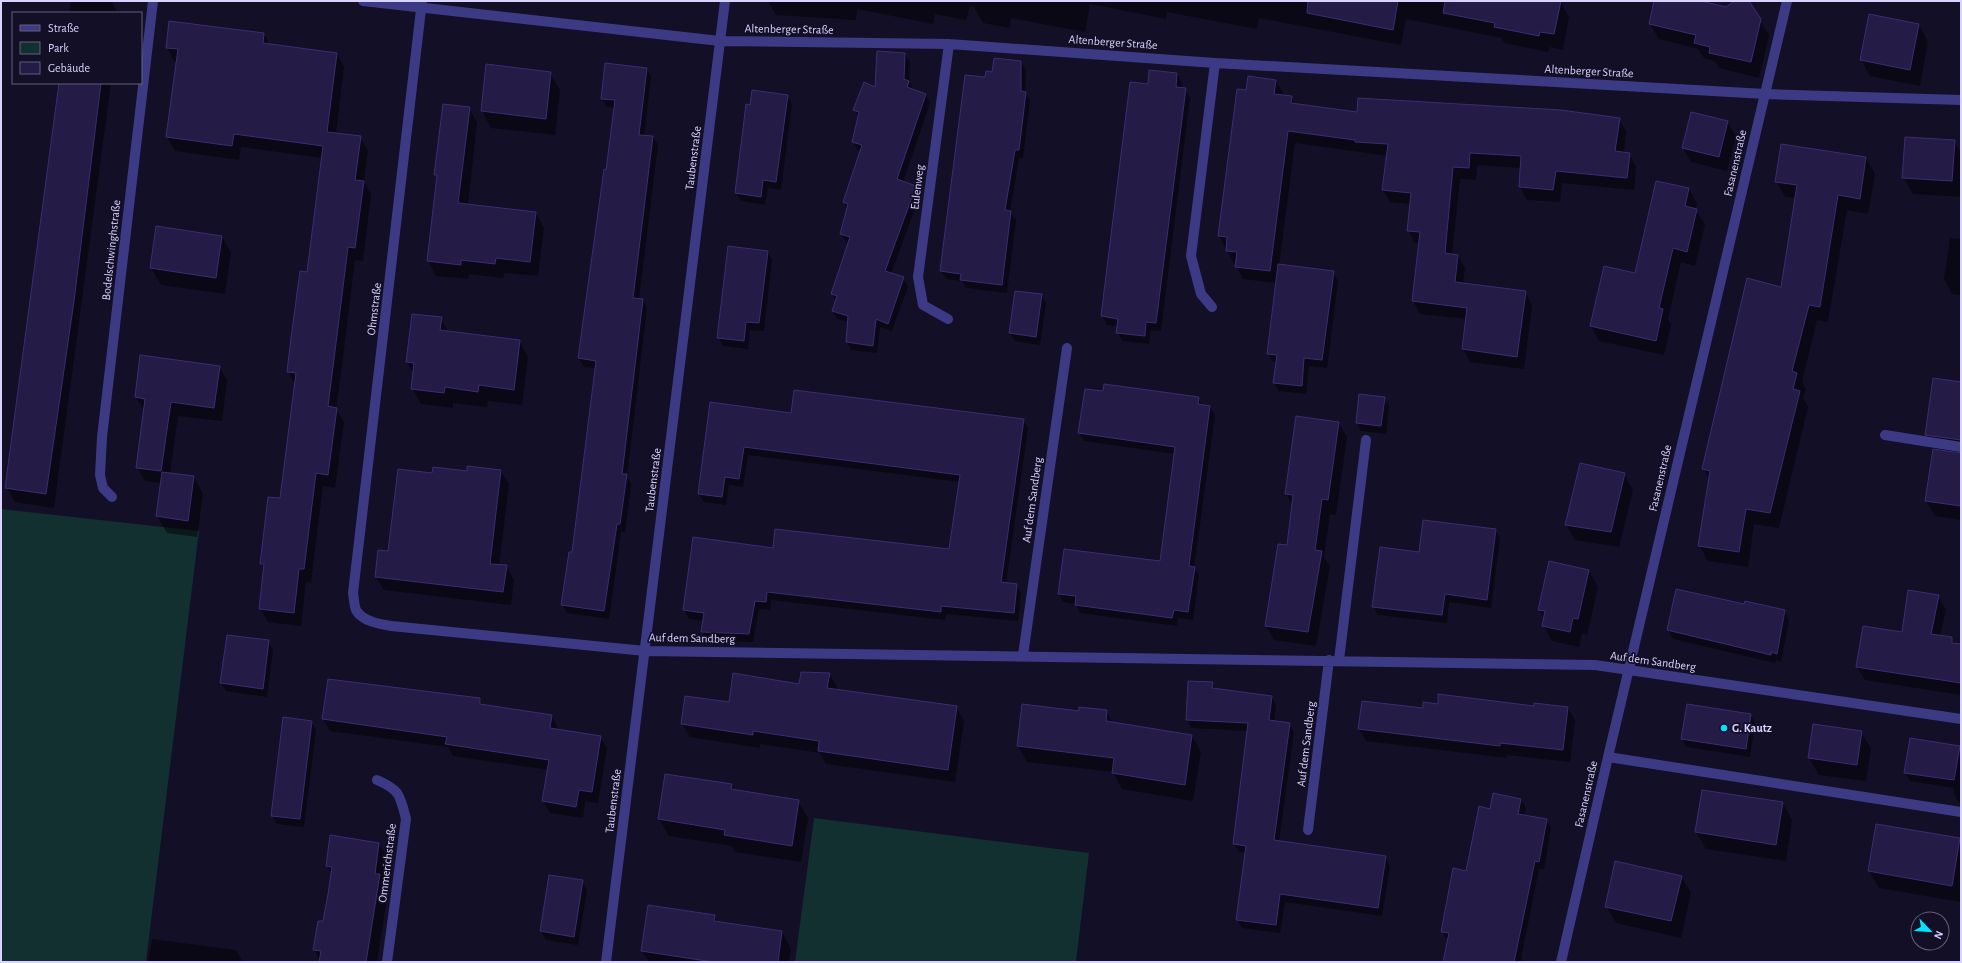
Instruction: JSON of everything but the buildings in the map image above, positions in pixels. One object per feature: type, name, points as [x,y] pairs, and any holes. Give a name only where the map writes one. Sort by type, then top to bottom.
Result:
[{"type":"street","name":"Bodelschwinghstraße","points":[[112,497],[103,488],[100,475],[102,437],[153,1]]},
{"type":"street","name":"Altenberger Straße","points":[[363,1],[422,4],[720,40],[949,44],[1215,63],[1765,94],[1961,100]]},
{"type":"street","name":"Taubenstraße","points":[[606,962],[725,1]]},
{"type":"street","name":"Fasanenstraße","points":[[1561,962],[1628,670],[1787,1]]},
{"type":"street","name":"Ohmstraße","points":[[363,617],[356,610],[353,593],[422,4]]},
{"type":"street","name":"Eulenweg","points":[[948,319],[923,305],[918,277],[949,44]]},
{"type":"street","points":[[1212,308],[1201,294],[1191,256],[1215,63]]},
{"type":"street","name":"Auf dem Sandberg","points":[[1023,655],[1067,348]]},
{"type":"street","points":[[1885,435],[1961,447]]},
{"type":"street","name":"Auf dem Sandberg","points":[[1308,830],[1366,440]]},
{"type":"street","name":"Auf dem Sandberg","points":[[363,617],[373,622],[391,626],[645,651],[1023,655],[1595,665],[1961,719]]},
{"type":"street","points":[[1608,757],[1961,812]]},
{"type":"street","name":"Ommerichstraße","points":[[377,780],[392,787],[401,800],[406,819],[387,962]]},
{"type":"green space","points":[[1,509],[199,531],[146,962],[1,962]]},
{"type":"green space","points":[[814,818],[1089,853],[1076,962],[795,962]]},
{"type":"place","name":"G. Kautz","points":[[1724,728]]}]
